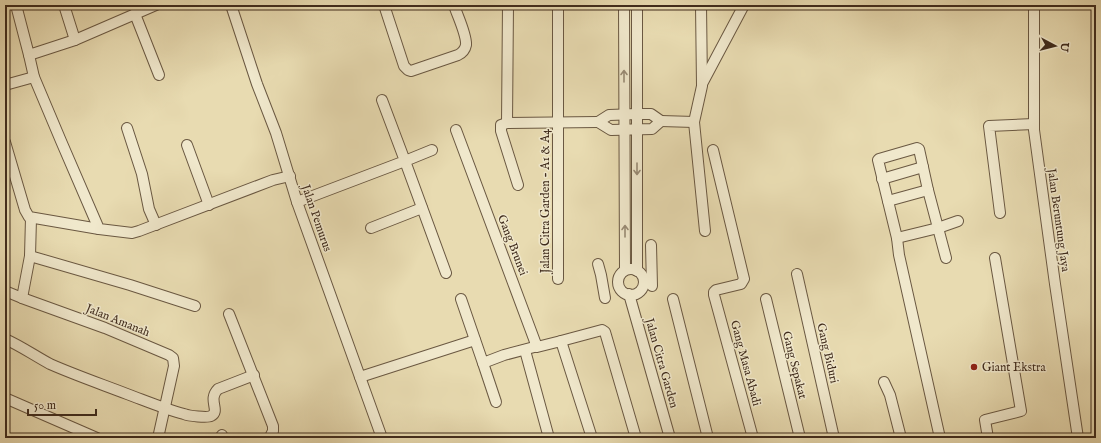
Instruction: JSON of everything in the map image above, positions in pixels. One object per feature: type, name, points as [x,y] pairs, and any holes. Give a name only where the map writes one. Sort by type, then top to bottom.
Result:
[{"type":"street","points":[[16,5],[30,56],[34,77],[99,229]]},
{"type":"street","points":[[64,5],[75,40]]},
{"type":"street","points":[[30,56],[75,40],[156,5]]},
{"type":"street","name":"Jalan Pemurus","points":[[231,5],[257,84],[276,133],[297,202],[382,438]]},
{"type":"street","points":[[384,5],[404,66],[411,71],[458,55],[464,51],[466,45],[454,5]]},
{"type":"street","points":[[505,123],[508,5]]},
{"type":"street","name":"Jalan Citra Garden - A1 & A4","points":[[558,5],[558,279]]},
{"type":"street","points":[[624,5],[625,270]]},
{"type":"street","points":[[636,5],[637,130],[646,276]]},
{"type":"street","points":[[701,5],[702,86],[694,122],[705,231]]},
{"type":"street","points":[[702,86],[744,5]]},
{"type":"street","name":"Jalan Beruntung Jaya","points":[[1034,5],[1034,124],[1038,170],[1078,438]]},
{"type":"street","points":[[135,14],[159,75]]},
{"type":"street","points":[[5,86],[34,77]]},
{"type":"street","points":[[382,100],[446,273]]},
{"type":"street","points":[[598,122],[609,115],[637,114],[651,114],[661,121],[694,122]]},
{"type":"street","points":[[518,185],[501,131],[501,125],[505,123],[598,122],[611,130],[637,130],[652,129],[661,121]]},
{"type":"street","points":[[1000,213],[989,126],[1034,124]]},
{"type":"street","points":[[126,128],[142,174],[149,209],[156,225]]},
{"type":"street","name":"Gang Brunei","points":[[456,130],[538,346]]},
{"type":"street","points":[[5,142],[25,210],[32,218],[132,233],[273,180],[290,176]]},
{"type":"street","points":[[187,145],[209,205]]},
{"type":"street","points":[[940,438],[899,255],[897,238],[878,162],[879,158],[915,148],[920,149],[928,190],[946,258]]},
{"type":"street","points":[[297,202],[432,150]]},
{"type":"street","name":"Gang Masa Abadi","points":[[713,150],[744,279],[741,284],[716,290],[714,292],[714,296],[753,438]]},
{"type":"street","points":[[882,179],[923,167]]},
{"type":"street","points":[[888,201],[928,190]]},
{"type":"street","points":[[371,228],[422,208]]},
{"type":"street","points":[[22,298],[30,256],[32,218]]},
{"type":"street","points":[[897,238],[938,228],[958,221]]},
{"type":"street","points":[[601,275],[603,271],[614,274],[621,291],[633,295],[641,290],[646,276],[651,245]]},
{"type":"street","points":[[30,256],[130,285],[195,306]]},
{"type":"street","points":[[988,438],[985,420],[1021,410],[995,258]]},
{"type":"street","points":[[598,264],[603,294],[614,288],[618,283],[622,272],[625,270],[633,269],[646,276]]},
{"type":"street","name":"Gang Biduri","points":[[797,274],[834,438]]},
{"type":"street","name":"Jalan Amanah","points":[[5,291],[105,328],[169,355],[174,362],[174,366],[158,438]]},
{"type":"street","name":"Jalan Citra Garden","points":[[628,294],[670,438]]},
{"type":"street","points":[[461,299],[496,402]]},
{"type":"street","name":"Gang Sepakat","points":[[766,299],[800,438]]},
{"type":"street","points":[[673,300],[708,438]]},
{"type":"street","points":[[229,314],[273,426],[273,431],[270,435],[272,438]]},
{"type":"street","points":[[483,363],[504,355],[602,330],[605,332],[636,438]]},
{"type":"street","points":[[5,339],[18,344],[50,363],[186,415],[212,416],[215,408],[212,398],[218,389],[254,375]]},
{"type":"street","points":[[360,377],[475,340]]},
{"type":"street","points":[[561,341],[592,438]]},
{"type":"street","points":[[526,354],[549,438]]},
{"type":"street","points":[[884,382],[890,396],[901,438]]},
{"type":"street","points":[[5,398],[97,438]]},
{"type":"place","name":"Giant Ekstra","points":[[974,367]]}]
